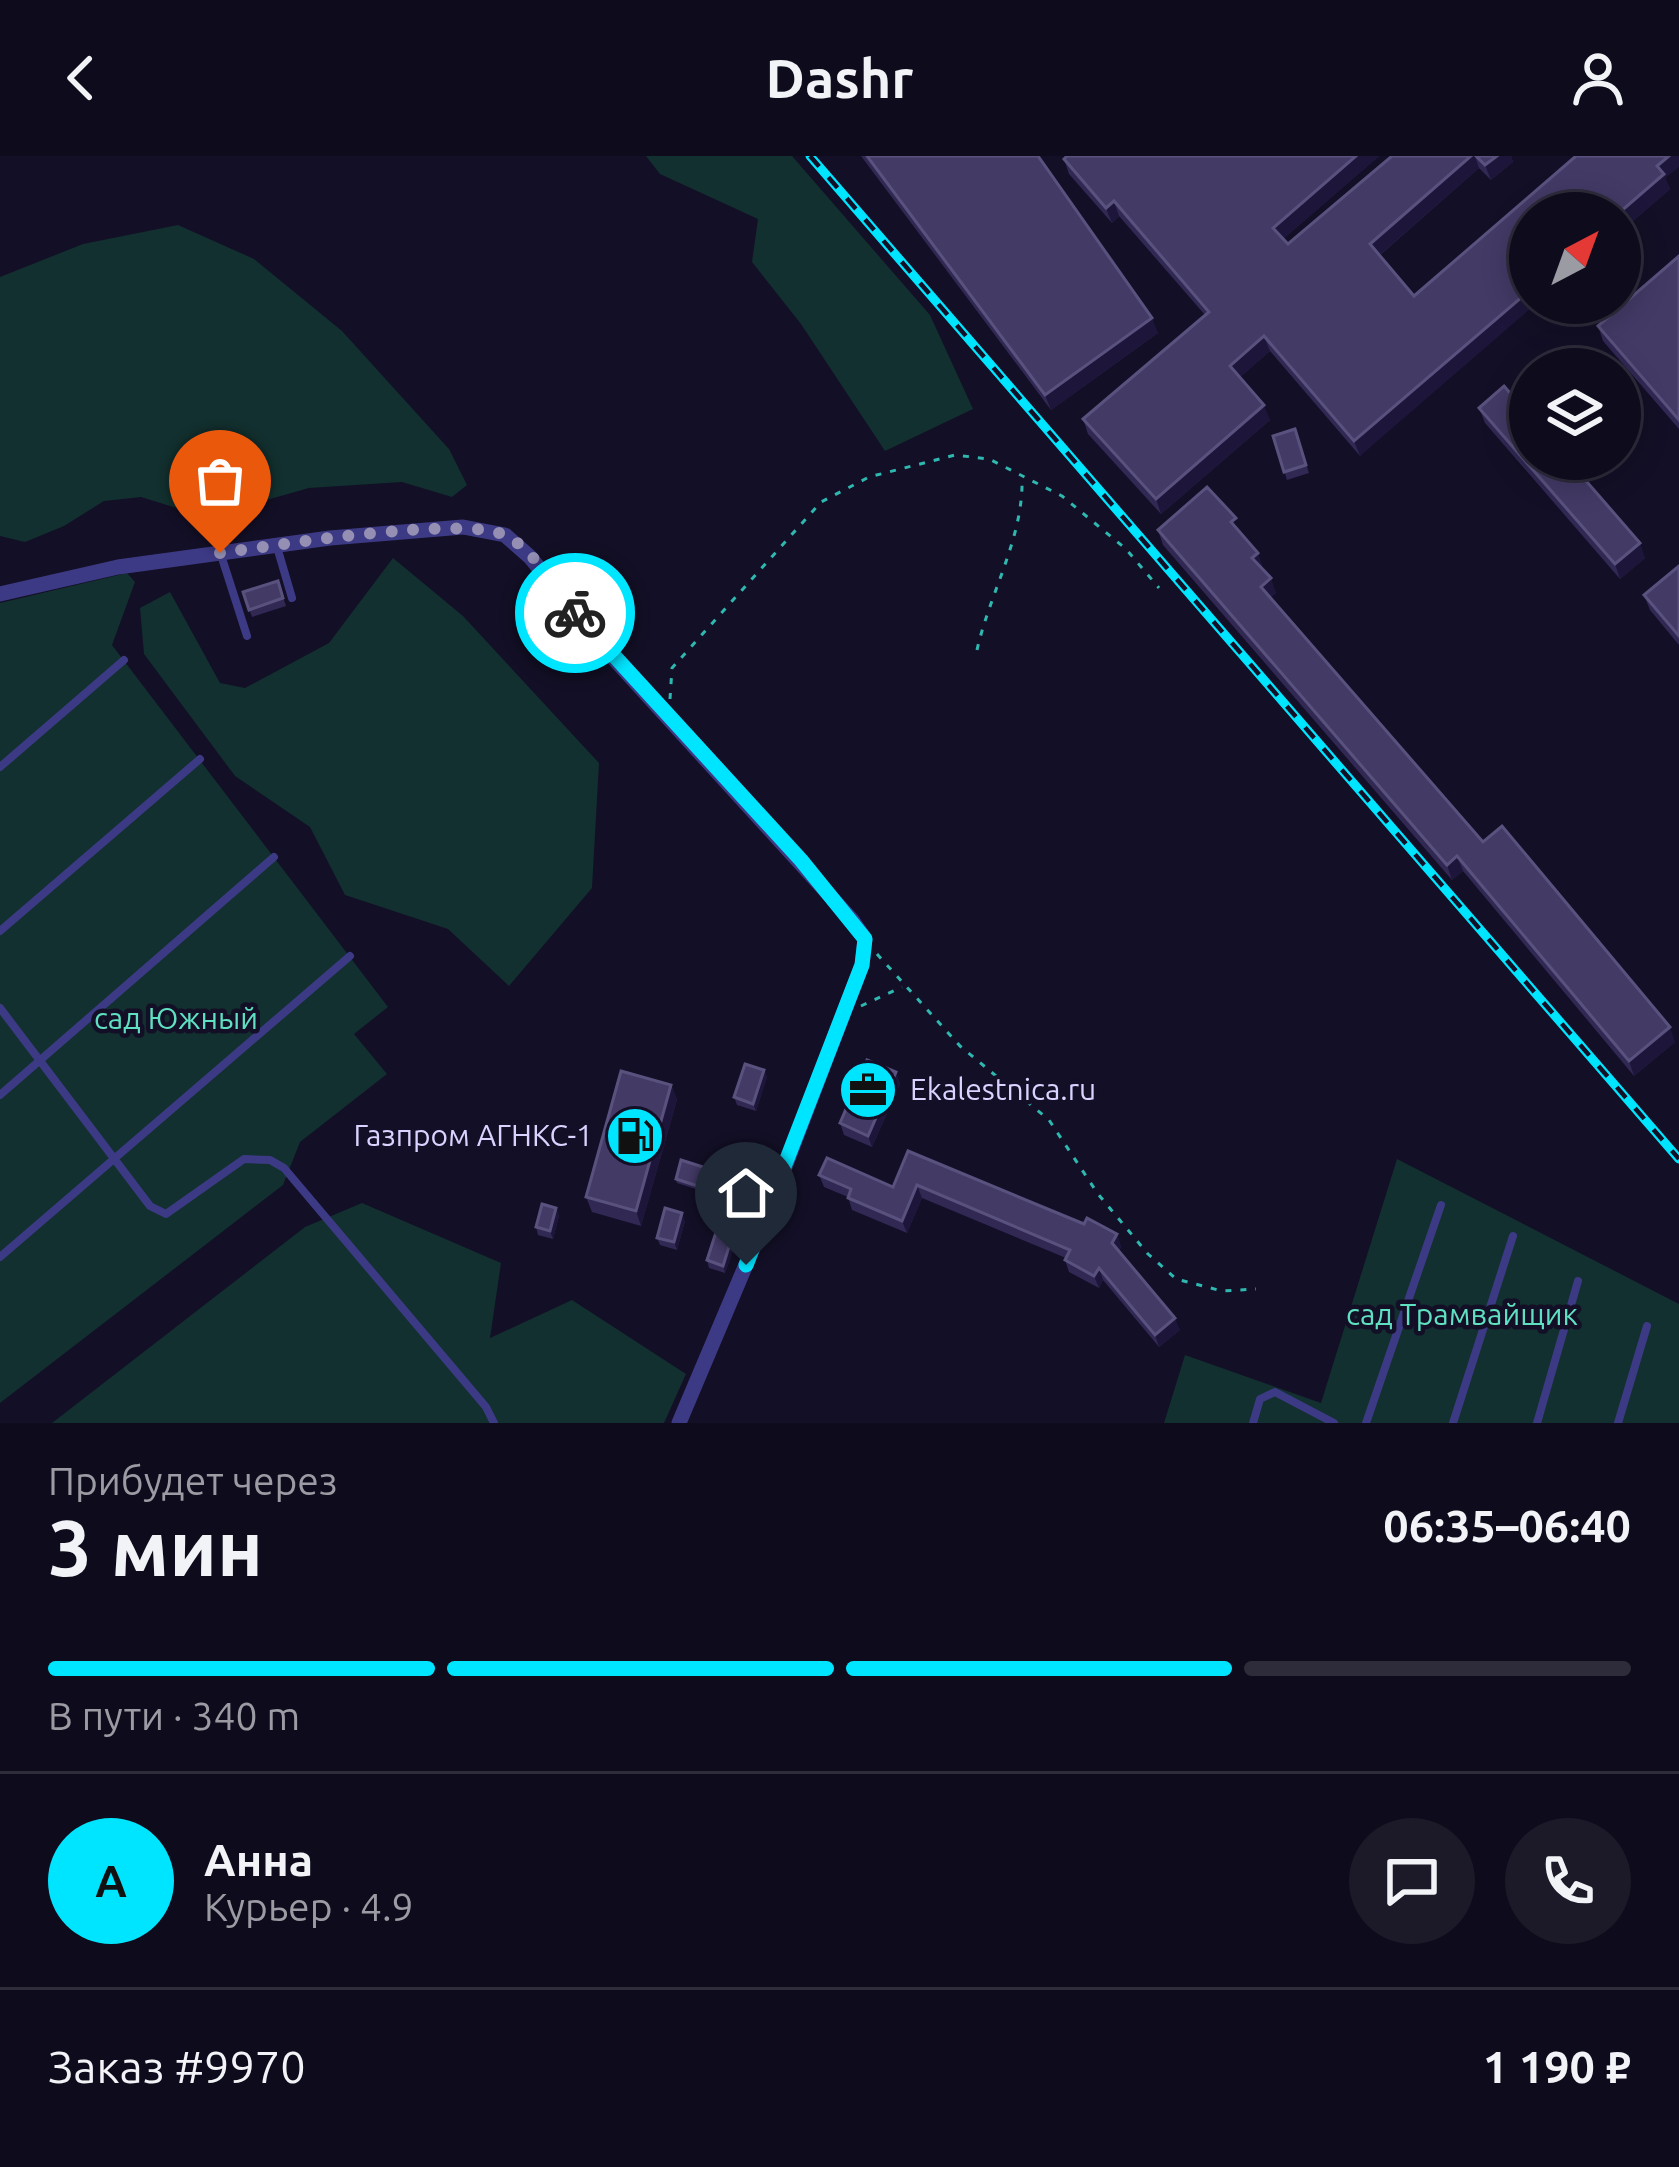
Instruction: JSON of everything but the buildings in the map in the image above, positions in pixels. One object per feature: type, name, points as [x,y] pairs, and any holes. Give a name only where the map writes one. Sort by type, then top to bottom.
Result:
[{"type":"street","points":[[0,594],[118,567],[277,545],[463,527],[506,535],[530,556],[596,639],[801,860],[865,939],[862,965],[764,1222],[680,1423]]},
{"type":"lane","points":[[277,545],[292,598]]},
{"type":"lane","points":[[220,553],[248,636]]},
{"type":"lane","points":[[0,767],[124,660]]},
{"type":"lane","points":[[0,931],[200,759]]},
{"type":"lane","points":[[0,1095],[274,857]]},
{"type":"lane","points":[[0,1257],[350,956]]},
{"type":"lane","points":[[0,1008],[150,1207],[166,1214],[244,1160],[270,1160],[284,1168],[486,1407],[494,1423]]},
{"type":"lane","points":[[1366,1423],[1441,1205]]},
{"type":"lane","points":[[1454,1423],[1513,1236]]},
{"type":"lane","points":[[1537,1423],[1578,1281]]},
{"type":"lane","points":[[1618,1423],[1647,1326]]},
{"type":"lane","points":[[1253,1423],[1260,1399],[1275,1392],[1334,1423]]},
{"type":"path","points":[[669,718],[672,668],[821,502],[868,477],[955,454],[989,459],[1096,520],[1159,588]]},
{"type":"path","points":[[977,650],[1023,503],[1022,476]]},
{"type":"path","points":[[865,939],[960,1046],[1049,1120],[1148,1254],[1176,1279],[1222,1292],[1256,1289]]},
{"type":"path","points":[[843,1014],[903,987]]},
{"type":"green space","points":[[646,156],[792,156],[930,315],[973,409],[885,451],[801,324],[752,262],[758,219],[660,174]]},
{"type":"green space","points":[[178,225],[254,259],[342,331],[449,449],[467,485],[452,497],[402,482],[309,488],[235,509],[183,510],[141,497],[104,501],[64,526],[25,542],[0,536],[0,277],[83,244]]},
{"type":"green space","points":[[393,558],[463,616],[599,763],[592,888],[509,986],[448,929],[345,895],[310,827],[235,776],[144,654],[140,608],[170,592],[220,683],[245,688],[329,643]]},
{"type":"green space","name":"сад Южный","points":[[127,573],[135,582],[112,645],[388,1007],[354,1034],[387,1074],[300,1142],[283,1185],[0,1403],[0,603]]},
{"type":"green space","name":"сад Трамвайщик","points":[[1397,1159],[1679,1304],[1679,1423],[1164,1423],[1185,1355],[1321,1403]]},
{"type":"green space","points":[[362,1203],[501,1263],[490,1338],[572,1300],[686,1374],[664,1423],[52,1423],[305,1227]]},
{"type":"railway","points":[[810,156],[1679,1159]]},
{"type":"way so far","points":[[220,553],[463,527],[506,535],[530,556],[575,613]]},
{"type":"place","name":"Ekalestnica.ru","points":[[868,1090]]},
{"type":"place","name":"Газпром АГНКС-1","points":[[635,1136]]},
{"type":"route","points":[[575,613],[801,860],[865,939],[862,965],[746,1265]]}]
